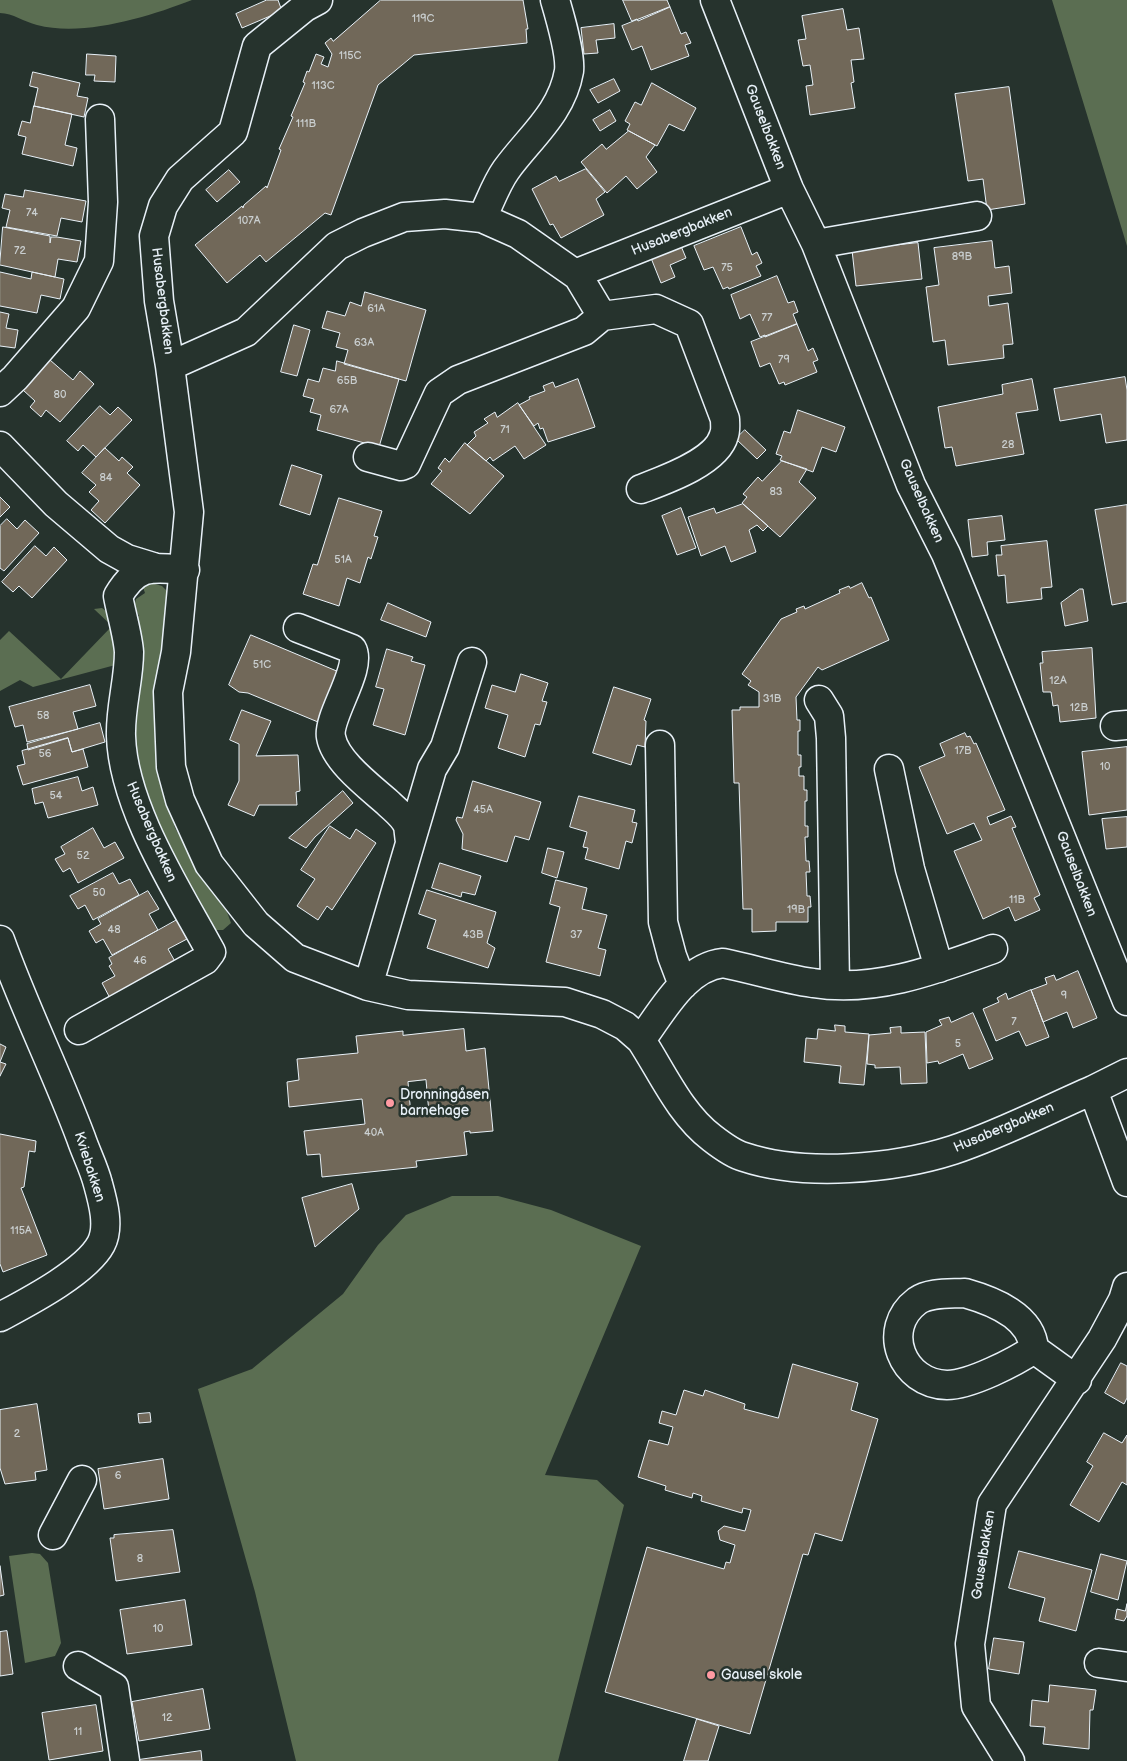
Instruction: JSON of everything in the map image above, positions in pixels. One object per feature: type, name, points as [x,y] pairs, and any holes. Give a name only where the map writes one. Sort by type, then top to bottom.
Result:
[{"type":"street","name":"Husabergbakken","points":[[318,0],[305,7],[257,46],[233,132],[180,179],[163,206],[154,236],[159,301],[170,366],[189,512],[176,652],[168,692],[171,767],[180,800],[209,864],[256,924],[295,958],[368,986],[408,994],[565,1002],[602,1014],[625,1026],[641,1040],[686,1111],[711,1137],[743,1157],[780,1166],[842,1170],[879,1166],[951,1151],[989,1137],[1093,1090]]},
{"type":"street","points":[[482,218],[505,171],[544,126],[560,98],[569,70],[563,29],[555,0]]},
{"type":"street","name":"Gauselbakken","points":[[715,0],[789,189],[816,244],[911,485],[946,554],[1127,1001]]},
{"type":"street","points":[[0,392],[15,378],[76,308],[99,261],[103,202],[100,119]]},
{"type":"street","name":"Husabergbakken","points":[[575,274],[789,189]]},
{"type":"street","name":"Husabergbakken","points":[[170,366],[246,332],[337,246],[363,233],[404,217],[445,214],[482,218],[518,234],[575,274],[602,316]]},
{"type":"street","points":[[816,244],[978,216]]},
{"type":"street","points":[[368,457],[401,466],[406,464],[440,394],[458,380],[584,331],[602,316],[656,308],[690,324],[725,419],[724,436],[708,457],[668,479],[641,489]]},
{"type":"street","points":[[0,446],[56,504],[110,549],[127,559],[153,567],[185,570]]},
{"type":"street","name":"Husabergbakken","points":[[79,1030],[205,960],[211,952],[178,894],[149,834],[127,776],[121,736],[129,651],[118,596],[128,580],[153,567]]},
{"type":"street","points":[[298,628],[352,649],[354,652],[352,670],[330,735],[334,748],[358,776],[403,817],[408,826],[410,842]]},
{"type":"street","points":[[368,986],[432,769],[445,747],[472,662]]},
{"type":"street","points":[[819,700],[829,716],[831,738],[834,984]]},
{"type":"street","points":[[660,744],[664,922],[672,956],[683,984]]},
{"type":"street","points":[[888,769],[910,869],[939,968]]},
{"type":"street","name":"Kviebakken","points":[[0,940],[6,979],[64,1092],[98,1183],[105,1224],[102,1242],[95,1252],[62,1282],[0,1317]]},
{"type":"street","points":[[641,1040],[683,984],[706,967],[723,962],[814,984],[887,982],[939,968],[993,950]]},
{"type":"street","points":[[1127,1072],[1093,1090],[1127,1182]]},
{"type":"street","name":"Gauselbakken","points":[[1010,1761],[976,1706],[970,1644],[992,1504],[1077,1380],[1123,1300],[1127,1287]]},
{"type":"street","points":[[1034,1349],[1018,1360],[990,1373],[947,1385],[919,1378],[905,1364],[899,1350],[898,1337],[903,1316],[918,1300],[938,1294],[965,1293],[990,1300],[1015,1316],[1031,1332],[1034,1349],[1077,1380]]},
{"type":"street","points":[[53,1535],[82,1480]]},
{"type":"street","points":[[1099,1663],[1127,1667]]},
{"type":"street","points":[[78,1666],[114,1687],[125,1761]]},
{"type":"green space","points":[[0,0],[192,0],[136,19],[75,29],[37,25],[9,14],[0,13]]},
{"type":"green space","points":[[1052,0],[1127,0],[1127,246]]},
{"type":"green space","points":[[148,582],[162,586],[169,593],[166,643],[163,648],[155,722],[159,774],[175,828],[204,880],[227,912],[231,923],[223,930],[211,930],[199,916],[132,763],[130,620],[139,616],[134,607],[136,599],[145,593],[142,584]]},
{"type":"green space","points":[[102,608],[112,619],[119,664],[33,687],[20,680],[0,691],[0,640],[9,631],[61,679],[112,626],[94,609]]},
{"type":"green space","points":[[452,1196],[498,1196],[551,1210],[641,1246],[545,1475],[597,1480],[624,1505],[558,1761],[296,1761],[255,1592],[198,1389],[252,1369],[343,1294],[378,1245],[406,1215]]},
{"type":"green space","points":[[32,1553],[40,1554],[48,1563],[61,1643],[55,1656],[25,1663],[9,1556]]},
{"type":"building","points":[[267,0],[278,0],[282,11],[242,28],[236,14]]},
{"type":"building","points":[[381,0],[523,0],[528,29],[526,29],[527,43],[414,55],[378,85],[331,215],[325,213],[266,262],[260,255],[227,283],[195,245],[242,206],[243,208],[266,186],[267,188],[281,150],[279,149],[305,83],[303,82],[307,71],[309,72],[316,54],[324,57],[321,64],[328,67],[332,54],[325,43],[331,38],[333,41]]},
{"type":"building","points":[[623,0],[667,0],[670,7],[638,21],[637,19],[632,21]]},
{"type":"building","points":[[670,7],[681,34],[686,32],[691,43],[685,45],[689,56],[651,70],[642,46],[632,50],[622,26]]},
{"type":"building","points":[[843,9],[847,30],[859,28],[864,59],[851,60],[854,82],[851,83],[855,108],[810,115],[806,86],[813,85],[810,65],[803,66],[798,40],[806,39],[802,16]]},
{"type":"building","points":[[614,24],[615,38],[596,40],[598,53],[584,54],[581,28]]},
{"type":"building","points":[[87,54],[116,56],[115,82],[94,81],[95,75],[86,75]]},
{"type":"building","points":[[33,72],[80,83],[77,96],[88,98],[84,117],[34,106],[38,88],[30,86]]},
{"type":"building","points":[[614,79],[620,91],[598,103],[590,90]]},
{"type":"building","points":[[652,83],[696,108],[684,131],[669,124],[657,146],[627,130],[630,124],[625,121],[635,102],[641,105]]},
{"type":"building","points":[[1009,87],[1025,204],[987,210],[983,179],[968,181],[955,94]]},
{"type":"building","points":[[34,106],[72,114],[65,145],[77,148],[73,166],[22,154],[26,137],[18,135],[22,121],[30,123]]},
{"type":"building","points":[[610,110],[616,121],[600,131],[593,120]]},
{"type":"building","points":[[629,131],[655,145],[646,157],[657,172],[637,189],[626,176],[607,193],[581,162],[602,144],[606,149]]},
{"type":"building","points":[[586,169],[605,192],[596,199],[604,215],[561,238],[553,224],[550,225],[532,189],[556,176],[559,181]]},
{"type":"building","points":[[229,170],[240,182],[217,202],[206,190]]},
{"type":"building","points":[[25,190],[86,201],[82,222],[61,218],[57,236],[6,227],[10,210],[2,208],[5,194],[23,197]]},
{"type":"building","points":[[3,227],[50,236],[50,243],[51,237],[81,241],[77,262],[58,259],[55,277],[0,265]]},
{"type":"building","points":[[741,227],[752,255],[757,252],[762,263],[756,266],[761,276],[729,289],[728,287],[723,289],[713,267],[704,270],[694,246]]},
{"type":"building","points":[[992,241],[995,268],[1009,266],[1012,293],[988,296],[989,306],[1008,303],[1013,344],[1003,345],[1004,358],[948,365],[945,340],[933,342],[926,287],[939,285],[934,248]]},
{"type":"building","points":[[918,243],[922,279],[856,286],[852,250]]},
{"type":"building","points":[[681,246],[686,258],[670,265],[675,277],[661,283],[651,258]]},
{"type":"building","points":[[0,272],[31,279],[32,272],[64,279],[60,299],[41,295],[37,313],[0,306]]},
{"type":"building","points":[[777,276],[788,303],[794,301],[798,312],[793,314],[797,324],[765,337],[765,335],[760,337],[750,314],[740,319],[731,295]]},
{"type":"building","points":[[365,292],[426,310],[406,381],[344,364],[348,350],[336,347],[340,333],[322,328],[327,311],[345,316],[350,302],[361,306]]},
{"type":"building","points":[[0,312],[9,314],[6,328],[18,330],[15,348],[0,346]]},
{"type":"building","points":[[797,324],[808,351],[813,348],[818,360],[813,362],[817,372],[785,385],[784,382],[779,384],[770,363],[760,367],[751,342]]},
{"type":"building","points":[[294,325],[310,330],[297,376],[281,372]]},
{"type":"building","points":[[50,360],[73,380],[80,371],[94,384],[60,422],[46,410],[41,417],[30,407],[35,401],[23,390]]},
{"type":"building","points":[[337,361],[399,379],[379,447],[317,430],[321,415],[310,412],[314,399],[303,396],[308,379],[319,382],[323,368],[335,371]]},
{"type":"building","points":[[1125,377],[1127,390],[1127,440],[1106,443],[1101,414],[1060,421],[1054,389]]},
{"type":"building","points":[[578,379],[595,427],[548,442],[543,428],[540,429],[538,423],[534,426],[519,405],[530,399],[529,397],[545,391],[543,386],[553,382],[555,387]]},
{"type":"building","points":[[1032,379],[1038,410],[1016,413],[1024,454],[956,466],[952,447],[945,448],[938,407],[1003,394],[1002,385]]},
{"type":"building","points":[[518,403],[546,445],[524,459],[515,446],[493,461],[490,457],[486,461],[467,445],[476,436],[474,432],[488,423],[484,419],[495,412],[497,417]]},
{"type":"building","points":[[100,406],[110,415],[118,407],[132,420],[96,457],[83,445],[78,451],[67,441]]},
{"type":"building","points":[[798,410],[845,427],[836,452],[822,447],[813,472],[780,460],[782,456],[776,454],[784,431],[790,433]]},
{"type":"building","points":[[745,430],[766,450],[757,459],[736,439]]},
{"type":"building","points":[[465,443],[504,476],[470,514],[431,484],[442,471],[438,468],[445,458],[449,462]]},
{"type":"building","points":[[105,448],[119,461],[122,457],[133,467],[127,473],[140,485],[105,523],[91,510],[99,501],[89,492],[96,485],[82,473]]},
{"type":"building","points":[[782,461],[807,469],[799,482],[816,498],[780,537],[742,503],[747,497],[743,494],[758,477],[762,481]]},
{"type":"building","points":[[292,465],[322,475],[310,515],[280,505]]},
{"type":"building","points":[[0,497],[10,507],[0,517]]},
{"type":"building","points":[[339,498],[382,511],[374,536],[378,537],[371,559],[368,557],[360,583],[347,578],[339,606],[303,594],[313,564],[317,565]]},
{"type":"building","points":[[743,504],[768,526],[763,531],[757,525],[749,530],[756,552],[731,562],[725,546],[701,556],[688,517],[714,508],[716,513]]},
{"type":"building","points":[[1127,505],[1127,602],[1112,605],[1095,510]]},
{"type":"building","points":[[681,508],[696,548],[677,555],[662,516]]},
{"type":"building","points":[[1002,516],[1005,540],[987,542],[988,555],[972,557],[968,520]]},
{"type":"building","points":[[7,519],[17,529],[25,520],[39,533],[4,571],[0,568],[0,526]]},
{"type":"building","points":[[1047,541],[1052,587],[1041,588],[1042,599],[1007,603],[1005,575],[998,576],[996,555],[1002,555],[1001,546]]},
{"type":"building","points":[[35,546],[46,556],[54,547],[67,560],[32,598],[19,586],[13,592],[2,582]]},
{"type":"building","points":[[862,583],[869,598],[871,597],[889,640],[822,670],[818,667],[796,697],[797,720],[800,720],[798,755],[801,755],[801,767],[799,767],[799,776],[804,776],[804,790],[807,790],[805,826],[808,826],[808,837],[805,837],[806,861],[809,861],[810,872],[806,872],[807,896],[810,896],[811,907],[808,907],[808,922],[776,922],[776,931],[752,932],[752,909],[743,909],[739,783],[734,783],[732,710],[740,710],[740,707],[759,707],[759,692],[748,685],[751,681],[742,674],[781,619],[797,612],[796,609],[804,606],[805,609],[840,593],[839,590]]},
{"type":"building","points":[[1080,589],[1083,589],[1088,621],[1065,626],[1061,603]]},
{"type":"building","points":[[388,603],[431,622],[426,637],[381,620]]},
{"type":"building","points":[[251,635],[339,672],[318,722],[248,693],[239,692],[229,685]]},
{"type":"building","points":[[1092,648],[1096,718],[1060,722],[1058,705],[1053,706],[1051,692],[1043,692],[1040,663],[1043,663],[1042,652]]},
{"type":"building","points":[[387,649],[413,657],[411,661],[425,665],[405,735],[373,725],[384,689],[376,687]]},
{"type":"building","points":[[521,674],[548,683],[542,701],[547,702],[540,725],[535,724],[525,757],[498,748],[508,715],[485,708],[492,685],[515,692]]},
{"type":"building","points":[[90,685],[96,706],[73,712],[78,729],[27,742],[23,725],[15,727],[9,707]]},
{"type":"building","points":[[614,687],[651,699],[644,720],[646,721],[645,747],[637,745],[631,765],[593,753]]},
{"type":"building","points":[[242,710],[271,721],[256,756],[298,755],[300,791],[296,792],[297,805],[259,805],[254,816],[228,805],[239,781],[239,744],[230,740]]},
{"type":"building","points":[[100,723],[105,742],[72,752],[68,738],[28,750],[27,744]]},
{"type":"building","points":[[965,733],[967,737],[970,736],[974,744],[976,743],[1005,810],[987,817],[990,825],[1011,816],[1016,827],[1012,828],[1040,895],[1034,898],[1040,910],[1015,921],[1009,907],[983,919],[954,851],[982,840],[974,823],[947,834],[919,767],[945,756],[940,744]]},
{"type":"building","points":[[68,738],[72,752],[83,749],[88,767],[23,785],[17,766],[25,764],[22,751]]},
{"type":"building","points":[[1127,747],[1127,810],[1089,815],[1082,752]]},
{"type":"building","points":[[78,777],[82,791],[93,787],[98,805],[48,818],[43,802],[35,804],[32,789]]},
{"type":"building","points":[[473,781],[541,802],[529,840],[515,836],[507,862],[462,849],[463,834],[456,820],[457,817],[462,818]]},
{"type":"building","points":[[343,791],[353,803],[315,837],[306,848],[289,838]]},
{"type":"building","points":[[579,796],[635,810],[632,822],[637,823],[632,843],[626,841],[619,869],[585,859],[588,848],[583,847],[587,832],[570,827]]},
{"type":"building","points":[[1127,817],[1127,847],[1106,849],[1102,819]]},
{"type":"building","points":[[330,826],[350,839],[356,829],[376,843],[332,910],[327,906],[318,920],[297,906],[315,879],[301,870]]},
{"type":"building","points":[[93,828],[104,848],[115,842],[124,858],[78,883],[70,868],[63,872],[55,859],[65,854],[61,847]]},
{"type":"building","points":[[548,848],[564,852],[557,878],[542,873]]},
{"type":"building","points":[[440,863],[481,876],[475,895],[462,892],[461,897],[432,888]]},
{"type":"building","points":[[113,873],[119,884],[130,879],[139,895],[93,920],[85,905],[78,909],[70,896]]},
{"type":"building","points":[[556,880],[587,888],[582,909],[607,915],[598,948],[606,950],[600,976],[546,962],[560,907],[550,904]]},
{"type":"building","points":[[427,890],[496,912],[487,943],[495,948],[488,968],[427,948],[436,920],[419,914]]},
{"type":"building","points":[[148,891],[159,909],[149,914],[158,930],[112,955],[103,939],[96,943],[89,931],[101,924],[98,919]]},
{"type":"building","points":[[177,920],[187,939],[168,949],[177,965],[111,1000],[102,983],[115,976],[109,966],[112,964],[109,958]]},
{"type":"building","points":[[1078,971],[1097,1018],[1073,1028],[1067,1012],[1043,1022],[1031,990],[1047,984],[1045,978],[1054,975],[1056,980]]},
{"type":"building","points":[[1031,990],[1049,1037],[1026,1046],[1019,1031],[996,1041],[983,1009],[999,1002],[997,998],[1006,993],[1008,999]]},
{"type":"building","points":[[973,1013],[993,1059],[969,1069],[963,1054],[939,1064],[938,1061],[927,1063],[926,1032],[942,1025],[939,1020],[949,1017],[951,1022]]},
{"type":"building","points":[[835,1025],[845,1026],[845,1032],[869,1034],[864,1085],[839,1083],[841,1066],[804,1062],[806,1038],[817,1039],[818,1029],[835,1031]]},
{"type":"building","points":[[901,1027],[901,1033],[925,1032],[927,1083],[901,1084],[900,1067],[875,1068],[875,1065],[867,1064],[869,1035],[891,1033],[890,1028]]},
{"type":"building","points":[[464,1029],[466,1051],[485,1048],[493,1131],[464,1132],[467,1155],[416,1161],[417,1167],[322,1177],[320,1154],[307,1155],[304,1131],[365,1124],[362,1099],[289,1107],[287,1082],[299,1080],[297,1059],[358,1053],[356,1036],[403,1031],[403,1035]],"holes":[[[426,1080],[429,1113],[411,1115],[408,1082]]]},
{"type":"building","points":[[0,1044],[6,1047],[0,1062]]},
{"type":"building","points":[[0,1062],[6,1064],[0,1076]]},
{"type":"building","points":[[0,1134],[36,1141],[35,1152],[29,1151],[24,1187],[21,1188],[47,1255],[3,1272],[0,1264]]},
{"type":"building","points":[[352,1184],[359,1209],[315,1247],[302,1198]]},
{"type":"building","points":[[1121,1363],[1127,1366],[1127,1398],[1124,1404],[1105,1393]]},
{"type":"building","name":"Gausel skole","points":[[793,1364],[858,1383],[851,1410],[878,1419],[842,1541],[815,1533],[808,1555],[803,1554],[750,1734],[605,1692],[647,1547],[724,1569],[726,1562],[730,1563],[735,1545],[720,1540],[718,1531],[724,1526],[745,1531],[751,1510],[743,1508],[742,1513],[701,1501],[702,1496],[693,1493],[692,1498],[665,1490],[666,1486],[638,1477],[649,1440],[668,1445],[673,1427],[659,1423],[662,1411],[676,1415],[684,1390],[703,1396],[705,1390],[745,1404],[744,1409],[778,1418]]},
{"type":"building","points":[[37,1404],[47,1470],[35,1472],[36,1480],[5,1484],[0,1468],[0,1410]]},
{"type":"building","points":[[150,1413],[151,1422],[139,1423],[138,1414]]},
{"type":"building","points":[[1104,1433],[1122,1443],[1127,1435],[1127,1485],[1122,1482],[1099,1522],[1070,1505],[1093,1466],[1087,1462]]},
{"type":"building","points":[[163,1459],[169,1499],[104,1509],[98,1469]]},
{"type":"building","points":[[173,1530],[180,1572],[116,1581],[110,1538],[114,1538],[114,1535]]},
{"type":"building","points":[[1019,1551],[1092,1570],[1076,1631],[1039,1621],[1045,1598],[1009,1588]]},
{"type":"building","points":[[1101,1554],[1127,1561],[1118,1600],[1091,1592]]},
{"type":"building","points":[[0,1566],[4,1595],[0,1596]]},
{"type":"building","points":[[185,1600],[192,1645],[127,1654],[120,1610]]},
{"type":"building","points":[[1127,1604],[1127,1616],[1124,1621],[1115,1619],[1117,1609],[1125,1611]]},
{"type":"building","points":[[7,1631],[13,1674],[0,1676],[0,1632]]},
{"type":"building","points":[[994,1638],[1024,1642],[1019,1674],[989,1669]]},
{"type":"building","points":[[1050,1685],[1096,1690],[1093,1710],[1090,1710],[1089,1749],[1043,1744],[1045,1727],[1030,1726],[1032,1700],[1048,1702]]},
{"type":"building","points":[[203,1689],[210,1729],[139,1741],[132,1702]]},
{"type":"building","points":[[96,1705],[103,1751],[49,1760],[42,1713]]},
{"type":"building","points":[[697,1719],[719,1726],[708,1761],[684,1761]]},
{"type":"building","points":[[201,1751],[202,1761],[138,1760]]},
{"type":"place","name":"Dronningåsen barnehage","points":[[390,1103]]},
{"type":"place","name":"Gausel skole","points":[[711,1675]]}]
